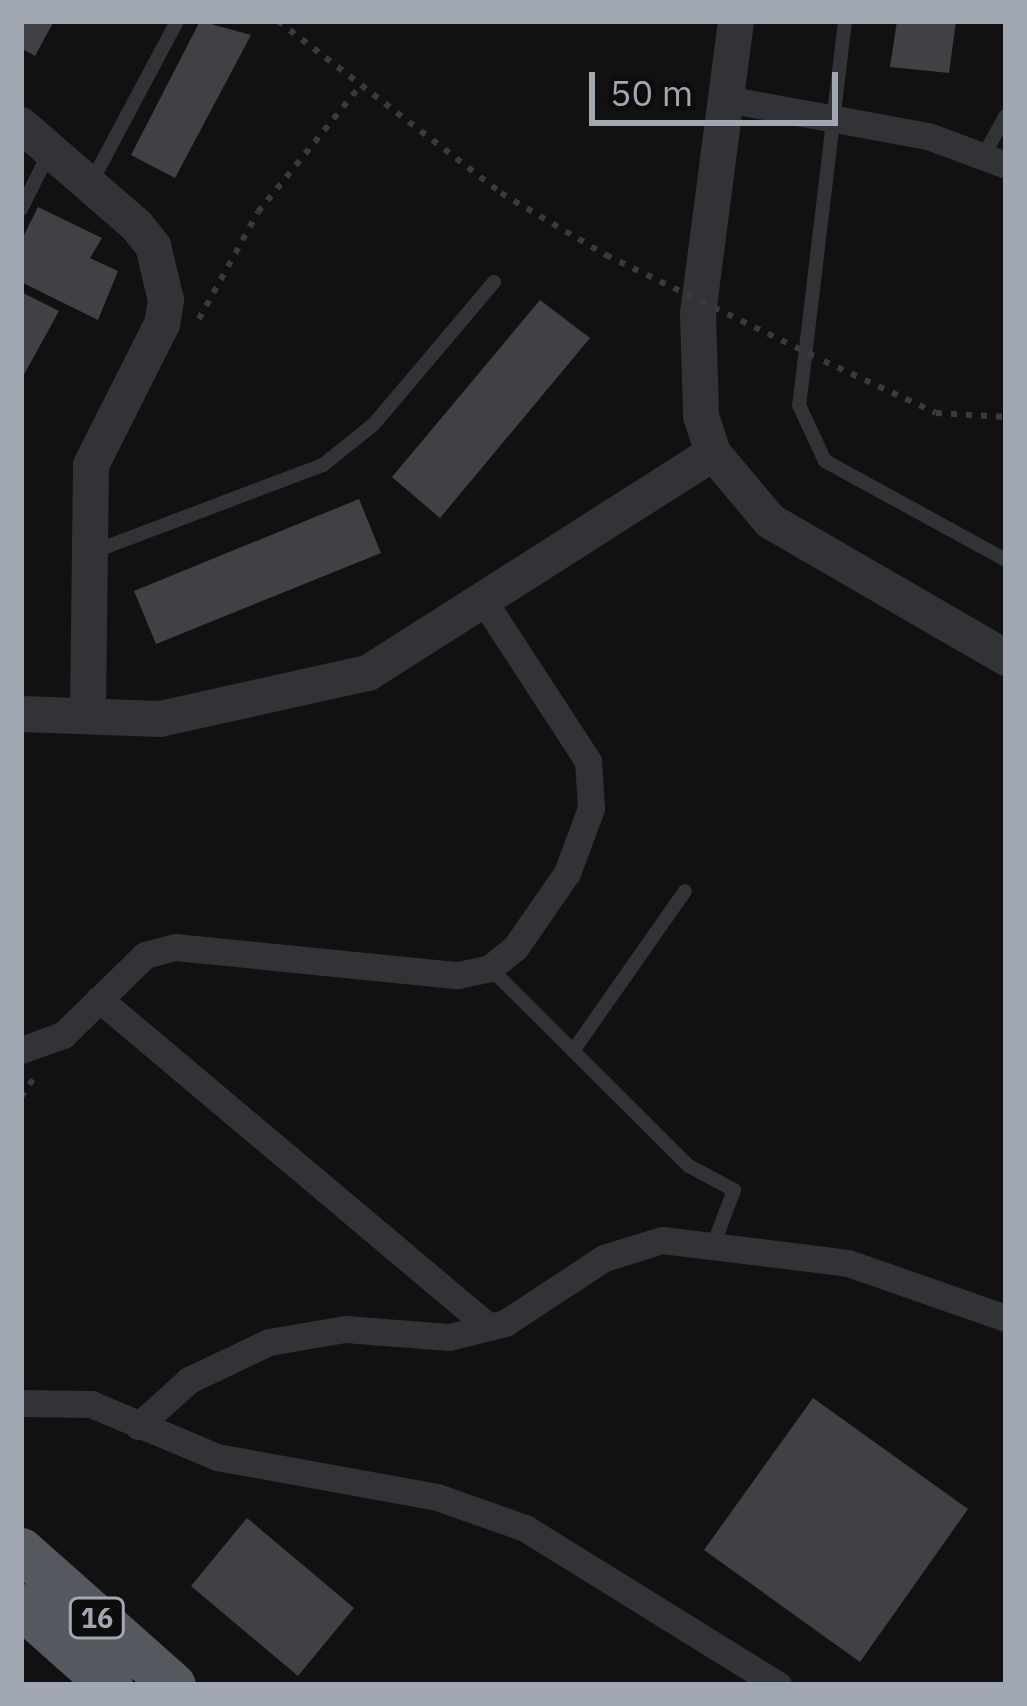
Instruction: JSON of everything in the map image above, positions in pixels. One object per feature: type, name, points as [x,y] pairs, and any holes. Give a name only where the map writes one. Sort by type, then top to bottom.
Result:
[{"type":"highway","name":"16","points":[[21,1550],[173,1685]]},
{"type":"highway","name":"16","points":[[21,1606],[110,1685]]},
{"type":"street","points":[[730,24],[726,99],[698,312],[700,416],[713,452],[770,521],[1006,658]]},
{"type":"street","points":[[726,99],[833,118],[996,159]]},
{"type":"street","points":[[21,125],[153,246],[166,300],[162,324],[91,465],[86,554],[88,713]]},
{"type":"street","points":[[21,714],[160,718],[368,673],[485,603],[713,452]]},
{"type":"street","points":[[21,1050],[63,1036],[146,956],[175,947],[458,976],[490,968],[515,948],[567,873],[591,808],[588,760],[485,603]]},
{"type":"street","points":[[99,999],[489,1327]]},
{"type":"street","points":[[138,1426],[189,1380],[269,1342],[345,1329],[449,1337],[489,1327],[604,1258],[662,1240],[848,1263],[1006,1318]]},
{"type":"street","points":[[21,1403],[92,1404],[217,1457],[437,1497],[525,1528],[778,1685]]},
{"type":"lane","points":[[90,185],[177,21]]},
{"type":"lane","points":[[844,21],[799,405],[825,461],[1006,560]]},
{"type":"lane","points":[[996,159],[1006,115]]},
{"type":"lane","points":[[21,209],[51,151]]},
{"type":"lane","points":[[86,554],[323,465],[374,424],[494,282]]},
{"type":"lane","points":[[573,1051],[686,891]]},
{"type":"lane","points":[[490,968],[688,1166],[734,1190],[713,1246]]},
{"type":"path","points":[[278,21],[541,220],[936,413],[1006,417]]},
{"type":"path","points":[[194,328],[258,212],[360,86]]},
{"type":"building","points":[[21,21],[54,21],[35,56],[21,48]]},
{"type":"building","points":[[200,21],[251,35],[175,178],[131,155]]},
{"type":"building","points":[[897,21],[956,21],[949,73],[890,67]]},
{"type":"building","points":[[38,207],[102,238],[90,258],[118,271],[98,320],[21,282],[21,241]]},
{"type":"building","points":[[21,292],[59,311],[21,380]]},
{"type":"building","points":[[540,300],[590,338],[440,518],[392,477]]},
{"type":"building","points":[[359,499],[381,553],[156,644],[134,591]]},
{"type":"building","points":[[813,1398],[968,1509],[860,1662],[704,1550]]},
{"type":"building","points":[[247,1518],[354,1608],[298,1676],[191,1586]]}]
